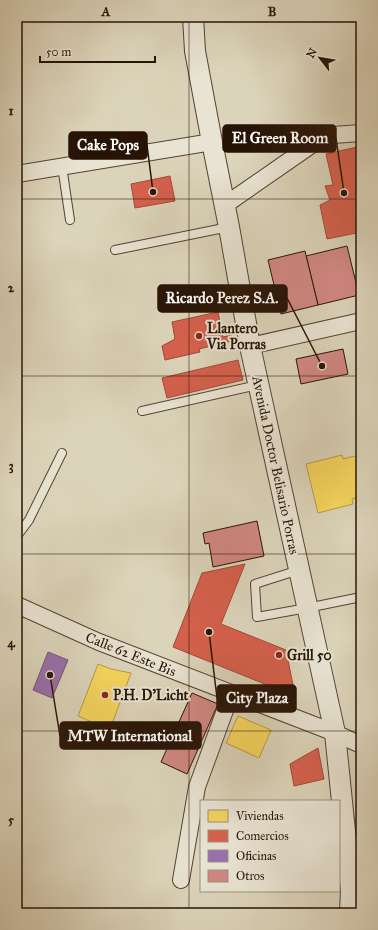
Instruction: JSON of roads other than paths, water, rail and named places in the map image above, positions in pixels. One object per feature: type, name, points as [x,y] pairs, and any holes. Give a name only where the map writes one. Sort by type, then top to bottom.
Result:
[{"type":"street","name":"Avenida Doctor Belisario Porras","points":[[193,17],[195,51],[230,227],[250,346],[335,733],[351,890],[350,913]]},
{"type":"street","points":[[225,204],[310,146],[333,135],[361,133]]},
{"type":"street","points":[[17,174],[212,142]]},
{"type":"street","points":[[250,346],[361,320]]},
{"type":"street","name":"Calle 62 Este Bis","points":[[17,605],[98,642],[335,733],[361,745]]},
{"type":"street","points":[[181,880],[197,787],[231,694]]},
{"type":"lane","points":[[62,166],[70,220]]},
{"type":"lane","points":[[115,250],[230,227]]},
{"type":"lane","points":[[142,411],[259,385]]},
{"type":"lane","points":[[17,536],[29,520],[62,453]]},
{"type":"lane","points":[[299,570],[255,584],[257,617],[361,596]]},
{"type":"place","name":"Cake Pops","points":[[153,192]]},
{"type":"place","name":"El Green Room","points":[[344,193]]},
{"type":"place","name":"Llantero Via Porras","points":[[199,336]]},
{"type":"place","name":"Ricardo Perez S.A.","points":[[322,366]]},
{"type":"place","name":"City Plaza","points":[[209,632]]},
{"type":"place","name":"Grill 50","points":[[279,655]]},
{"type":"place","name":"MTW International","points":[[50,675]]},
{"type":"place","name":"P.H. D'Licht","points":[[105,695]]}]
